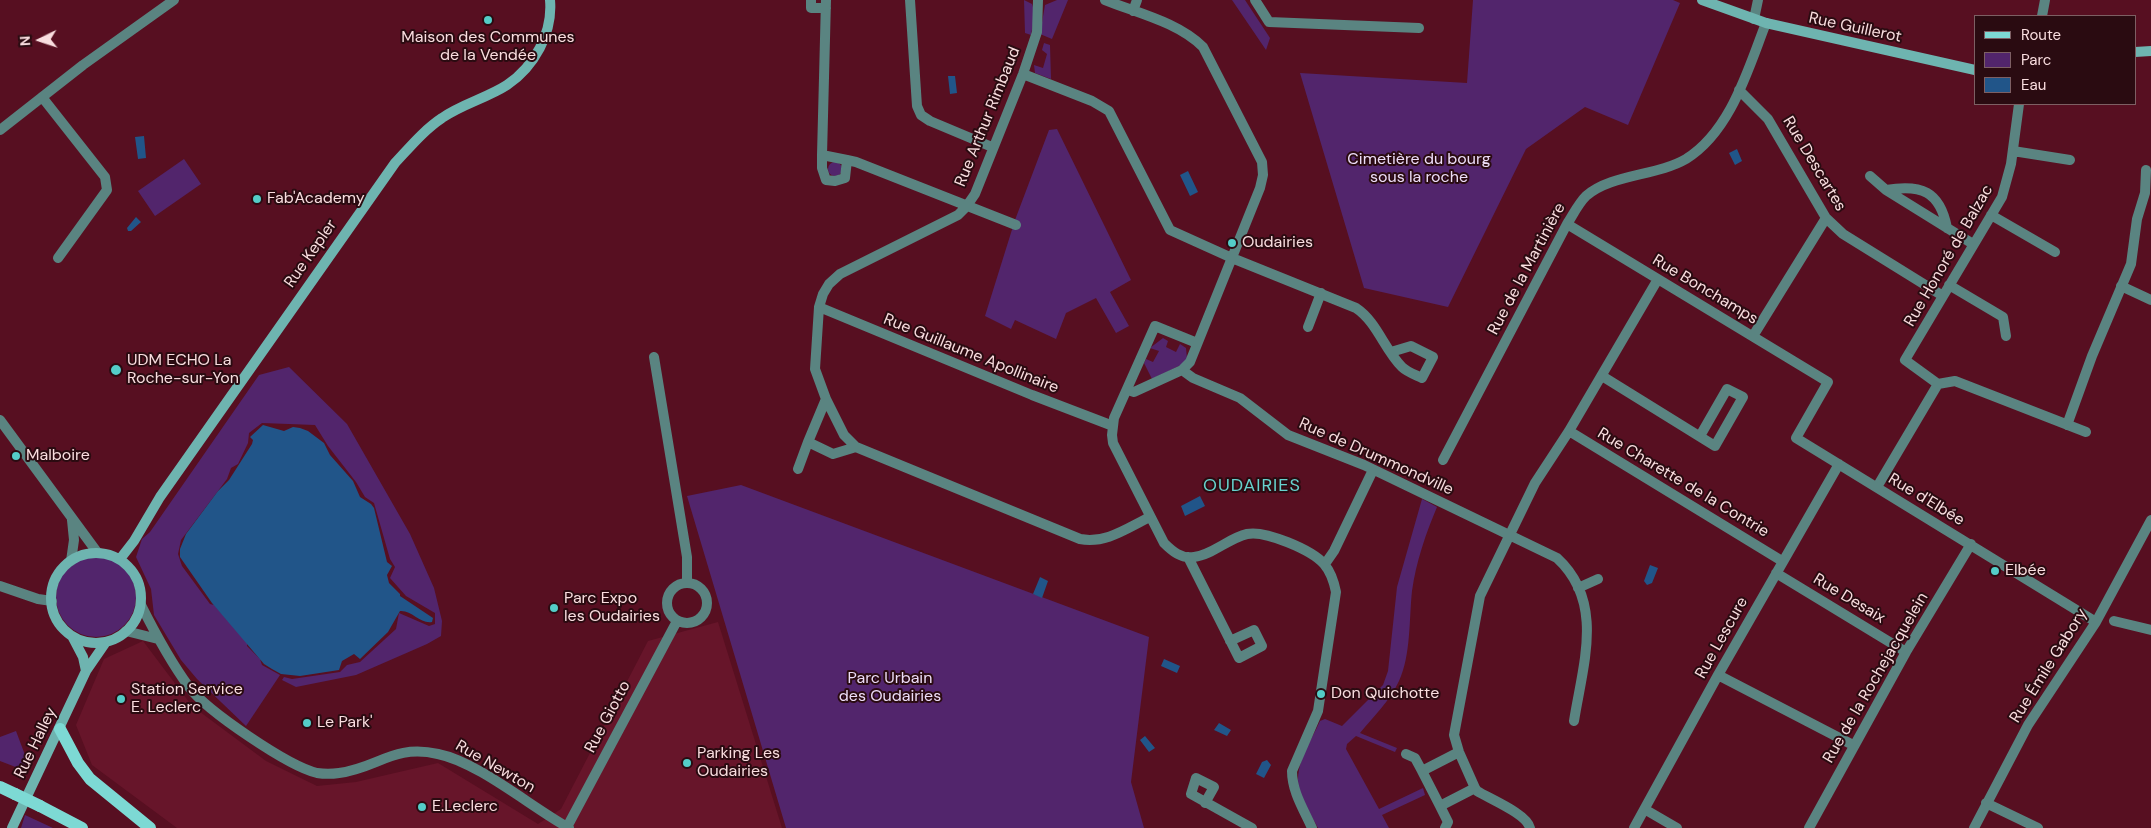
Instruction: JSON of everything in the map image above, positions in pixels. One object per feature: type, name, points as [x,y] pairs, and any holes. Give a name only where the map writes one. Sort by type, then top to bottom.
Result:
[{"type":"main road","points":[[60,729],[78,763],[90,779],[150,828]]},
{"type":"main road","points":[[0,787],[82,828]]},
{"type":"street","points":[[0,130],[83,65],[174,0]]},
{"type":"street","name":"Rue Kepler","points":[[120,559],[134,541],[166,489],[395,163],[418,138],[440,119],[466,103],[505,86],[524,73],[545,36],[550,0]]},
{"type":"street","points":[[811,0],[811,8],[826,4],[822,155],[822,168],[826,180],[834,181],[845,178],[847,160]]},
{"type":"street","points":[[910,0],[917,106],[921,115],[930,121],[992,147]]},
{"type":"street","name":"Rue Arthur Rimbaud","points":[[1048,0],[1038,0],[1037,32],[1023,74],[992,147],[975,194],[958,215],[840,274],[829,284],[819,307],[815,369],[826,399],[844,435],[856,447],[1080,539],[1103,540],[1150,517]]},
{"type":"street","points":[[1105,0],[1192,36],[1203,47],[1262,162],[1263,175],[1260,188],[1190,362],[1182,370],[1134,392],[1128,390]]},
{"type":"street","points":[[1133,11],[1137,0]]},
{"type":"street","points":[[1255,0],[1269,22],[1419,28]]},
{"type":"street","name":"Rue Guillerot","points":[[1702,0],[1754,20],[1974,70]]},
{"type":"street","points":[[1754,20],[1758,0]]},
{"type":"street","points":[[2042,15],[2045,0]]},
{"type":"street","name":"Rue de la Martinière","points":[[1443,460],[1566,224],[1579,205],[1596,190],[1673,165],[1686,158],[1716,130],[1740,90],[1766,23]]},
{"type":"street","points":[[2136,52],[2151,51]]},
{"type":"street","points":[[1023,74],[1092,101],[1109,111],[1170,230],[1232,258],[1321,293],[1363,312],[1391,352]]},
{"type":"street","name":"Rue Descartes","points":[[1740,90],[1768,119],[1826,218],[1844,234],[1943,296]]},
{"type":"street","points":[[42,97],[105,177],[107,190],[58,258]]},
{"type":"street","name":"Rue Honoré de Balzac","points":[[1938,384],[1905,360],[1991,215],[2008,182],[2019,105]]},
{"type":"street","points":[[2013,151],[2070,160]]},
{"type":"street","points":[[822,155],[856,162],[966,207],[1016,225]]},
{"type":"street","points":[[2067,425],[2131,264],[2137,219],[2145,193],[2146,170]]},
{"type":"street","points":[[1870,176],[1886,190],[1973,244]]},
{"type":"street","points":[[1886,190],[1904,187],[1928,192],[1936,198],[1944,212],[1947,228]]},
{"type":"street","points":[[1991,215],[2055,252]]},
{"type":"street","points":[[1754,336],[1826,218]]},
{"type":"street","name":"Rue Bonchamps","points":[[1566,224],[1828,382]]},
{"type":"street","points":[[1530,828],[1529,824],[1510,809],[1477,791],[1455,742],[1454,735],[1480,596],[1534,483],[1569,431],[1658,279]]},
{"type":"street","points":[[1949,285],[2003,317],[2006,336]]},
{"type":"street","points":[[2121,286],[2151,300]]},
{"type":"street","points":[[1308,327],[1321,293]]},
{"type":"street","name":"Rue Guillaume Apollinaire","points":[[819,307],[1113,426]]},
{"type":"street","points":[[1197,343],[1155,326],[1113,426],[1113,443],[1164,543],[1174,553],[1195,557],[1241,536],[1260,534],[1268,535],[1312,554],[1325,564],[1334,582],[1336,592],[1318,711],[1297,755],[1292,771],[1292,782],[1296,794],[1312,828]]},
{"type":"street","points":[[654,357],[687,557],[687,582]]},
{"type":"street","name":"Rue de Drummondville","points":[[1182,370],[1194,378],[1240,398],[1288,435],[1373,470],[1556,558],[1569,570],[1578,588],[1588,620],[1574,721]]},
{"type":"street","points":[[1602,376],[1715,446],[1743,398],[1727,388],[1700,436]]},
{"type":"street","points":[[1877,487],[1938,384],[1955,381],[2086,432]]},
{"type":"street","name":"Rue d'Elbée","points":[[1828,382],[1796,438],[2096,622]]},
{"type":"street","points":[[798,469],[826,399]]},
{"type":"street","points":[[0,420],[97,552]]},
{"type":"street","name":"Rue Charette de la Contrie","points":[[1569,431],[1782,561]]},
{"type":"street","points":[[808,442],[834,454],[856,447]]},
{"type":"street","name":"Rue Lescure","points":[[1634,828],[1646,810],[1718,675],[1782,561],[1839,464]]},
{"type":"street","points":[[1325,564],[1334,552],[1373,470]]},
{"type":"street","points":[[70,561],[74,540],[72,520]]},
{"type":"street","name":"Rue Émile Gabory","points":[[1974,828],[2028,725],[2096,622],[2151,520]]},
{"type":"street","name":"Rue de la Rochejacquelein","points":[[1809,828],[1853,745],[1906,652],[1971,544]]},
{"type":"street","points":[[71,635],[82,640],[106,642],[126,631],[136,620],[141,606],[137,579],[130,568],[120,559],[97,552],[83,554],[70,561],[60,572],[53,586],[52,601],[54,614],[61,626],[71,635],[84,657],[86,670]]},
{"type":"street","points":[[1188,557],[1230,641]]},
{"type":"street","name":"Rue Desaix","points":[[1776,573],[1906,652]]},
{"type":"street","points":[[1578,588],[1598,579]]},
{"type":"street","points":[[687,582],[700,588],[705,593],[707,603],[705,612],[699,620],[692,623],[677,621],[668,611],[666,602],[674,588],[687,582]]},
{"type":"street","points":[[0,586],[38,599],[52,601]]},
{"type":"street","name":"Rue Newton","points":[[141,606],[158,639],[190,688],[202,700],[294,764],[317,773],[330,774],[353,770],[388,756],[411,751],[424,751],[450,756],[568,827]]},
{"type":"street","name":"Rue Giotto","points":[[568,827],[677,621]]},
{"type":"street","points":[[2114,622],[2151,630]]},
{"type":"street","points":[[126,631],[158,639]]},
{"type":"street","name":"Rue Halley","points":[[12,828],[86,670],[106,642]]},
{"type":"street","points":[[1718,675],[1853,745]]},
{"type":"street","points":[[1422,771],[1459,752]]},
{"type":"street","points":[[1406,754],[1415,758],[1422,771],[1448,822],[1445,828]]},
{"type":"street","points":[[1440,806],[1475,788]]},
{"type":"street","points":[[1206,803],[1252,828]]},
{"type":"street","points":[[1986,803],[2038,828]]},
{"type":"street","points":[[1646,810],[1677,828]]},
{"type":"shaded area","points":[[718,622],[782,828],[177,828],[92,765],[76,725],[104,659],[143,641],[192,706],[266,761],[317,786],[356,782],[438,763],[538,824],[561,809],[648,641]]},
{"type":"green space","points":[[1024,0],[1032,4],[1035,13],[1031,35],[1025,33]]},
{"type":"green space","points":[[1057,0],[1068,0],[1052,39],[1040,34],[1045,5]]},
{"type":"green space","points":[[1232,0],[1245,0],[1270,38],[1266,50]]},
{"type":"green space","name":"Cimetière du bourg sous la roche","points":[[1473,0],[1673,0],[1680,3],[1628,125],[1585,107],[1526,149],[1448,307],[1364,288],[1300,73],[1467,83]]},
{"type":"green space","points":[[1044,43],[1050,45],[1051,79],[1035,73],[1034,65],[1043,68],[1047,54],[1042,50]]},
{"type":"green space","points":[[1057,129],[1131,280],[1110,292],[1129,326],[1116,333],[1096,298],[1066,313],[1056,339],[1015,320],[1011,329],[985,316],[1015,220],[1049,130]]},
{"type":"green space","points":[[184,159],[201,184],[155,216],[138,191]]},
{"type":"green space","points":[[835,162],[840,164],[842,169],[840,174],[835,176],[830,174],[828,169],[830,164]]},
{"type":"green space","points":[[1163,338],[1168,341],[1166,347],[1176,352],[1180,344],[1186,348],[1187,359],[1183,364],[1152,379],[1144,363],[1146,359],[1153,362],[1159,351],[1150,348]]},
{"type":"green space","points":[[289,367],[347,424],[410,534],[434,588],[442,621],[441,636],[356,675],[296,687],[282,680],[284,677],[292,679],[340,672],[347,665],[360,662],[396,629],[399,613],[429,626],[435,624],[435,613],[406,596],[390,578],[395,567],[390,559],[374,503],[365,497],[315,425],[262,423],[249,433],[248,443],[238,464],[231,468],[227,479],[181,540],[178,554],[182,566],[210,604],[214,605],[247,642],[247,646],[260,659],[262,665],[280,675],[246,726],[197,679],[181,660],[154,615],[151,589],[136,557],[142,539],[150,532],[259,375]]},
{"type":"green space","name":"Parc Urbain des Oudairies","points":[[741,485],[1149,637],[1131,782],[1144,828],[786,828],[687,496]]},
{"type":"green space","points":[[1422,499],[1437,507],[1416,569],[1412,591],[1406,660],[1399,681],[1391,695],[1360,733],[1397,748],[1395,752],[1356,736],[1347,744],[1346,749],[1379,809],[1423,788],[1425,795],[1382,815],[1389,828],[1318,828],[1300,793],[1298,779],[1301,762],[1320,721],[1325,719],[1342,726],[1383,685],[1388,671],[1397,587]]},
{"type":"green space","points":[[96,557],[111,560],[124,569],[133,582],[136,597],[133,612],[124,625],[111,634],[96,637],[81,634],[68,625],[59,612],[56,597],[59,582],[68,569],[81,560]]},
{"type":"green space","points":[[16,731],[25,755],[26,771],[0,761],[0,737]]},
{"type":"green space","points":[[25,815],[53,828],[21,828]]},
{"type":"water","points":[[948,76],[955,76],[957,93],[950,94]]},
{"type":"water","points":[[144,136],[146,158],[138,159],[135,137]]},
{"type":"water","points":[[1737,149],[1742,161],[1735,165],[1729,153]]},
{"type":"water","points":[[1188,171],[1198,192],[1190,196],[1180,175]]},
{"type":"water","points":[[136,217],[141,222],[131,231],[128,231],[127,228]]},
{"type":"water","points":[[263,425],[284,431],[293,427],[300,428],[308,431],[324,443],[330,455],[353,481],[360,497],[374,508],[387,562],[392,566],[387,575],[389,583],[400,596],[433,618],[432,622],[424,621],[404,611],[400,611],[388,632],[360,659],[354,654],[342,661],[339,670],[300,676],[281,674],[264,664],[212,603],[180,557],[180,549],[186,534],[218,491],[229,480],[252,444],[253,440],[250,437]]},
{"type":"water","points":[[1200,496],[1205,506],[1185,516],[1181,506]]},
{"type":"water","points":[[1650,565],[1658,568],[1652,583],[1647,585],[1644,581]]},
{"type":"water","points":[[1040,577],[1048,581],[1042,598],[1033,594]]},
{"type":"water","points":[[1164,659],[1180,666],[1177,673],[1161,666]]},
{"type":"water","points":[[1219,723],[1231,730],[1227,736],[1214,730]]},
{"type":"water","points":[[1145,736],[1155,748],[1149,752],[1140,740]]},
{"type":"water","points":[[1267,760],[1271,765],[1264,778],[1256,774],[1262,762]]},
{"type":"place","name":"Maison des Communes de la Vendée","points":[[488,20]]},
{"type":"place","name":"Fab'Academy","points":[[257,199]]},
{"type":"place","name":"Oudairies","points":[[1232,243]]},
{"type":"place","name":"UDM ECHO La Roche-sur-Yon","points":[[116,370]]},
{"type":"place","name":"Malboire","points":[[16,456]]},
{"type":"place","name":"Elbée","points":[[1995,571]]},
{"type":"place","name":"Parc Expo les Oudairies","points":[[554,608]]},
{"type":"place","name":"Don Quichotte","points":[[1321,694]]},
{"type":"place","name":"Station Service E. Leclerc","points":[[121,699]]},
{"type":"place","name":"Le Park'","points":[[307,723]]},
{"type":"place","name":"Parking Les Oudairies","points":[[687,763]]},
{"type":"place","name":"E.Leclerc","points":[[422,807]]},
{"type":"district","name":"OUDAIRIES","points":[[1252,486]]}]
